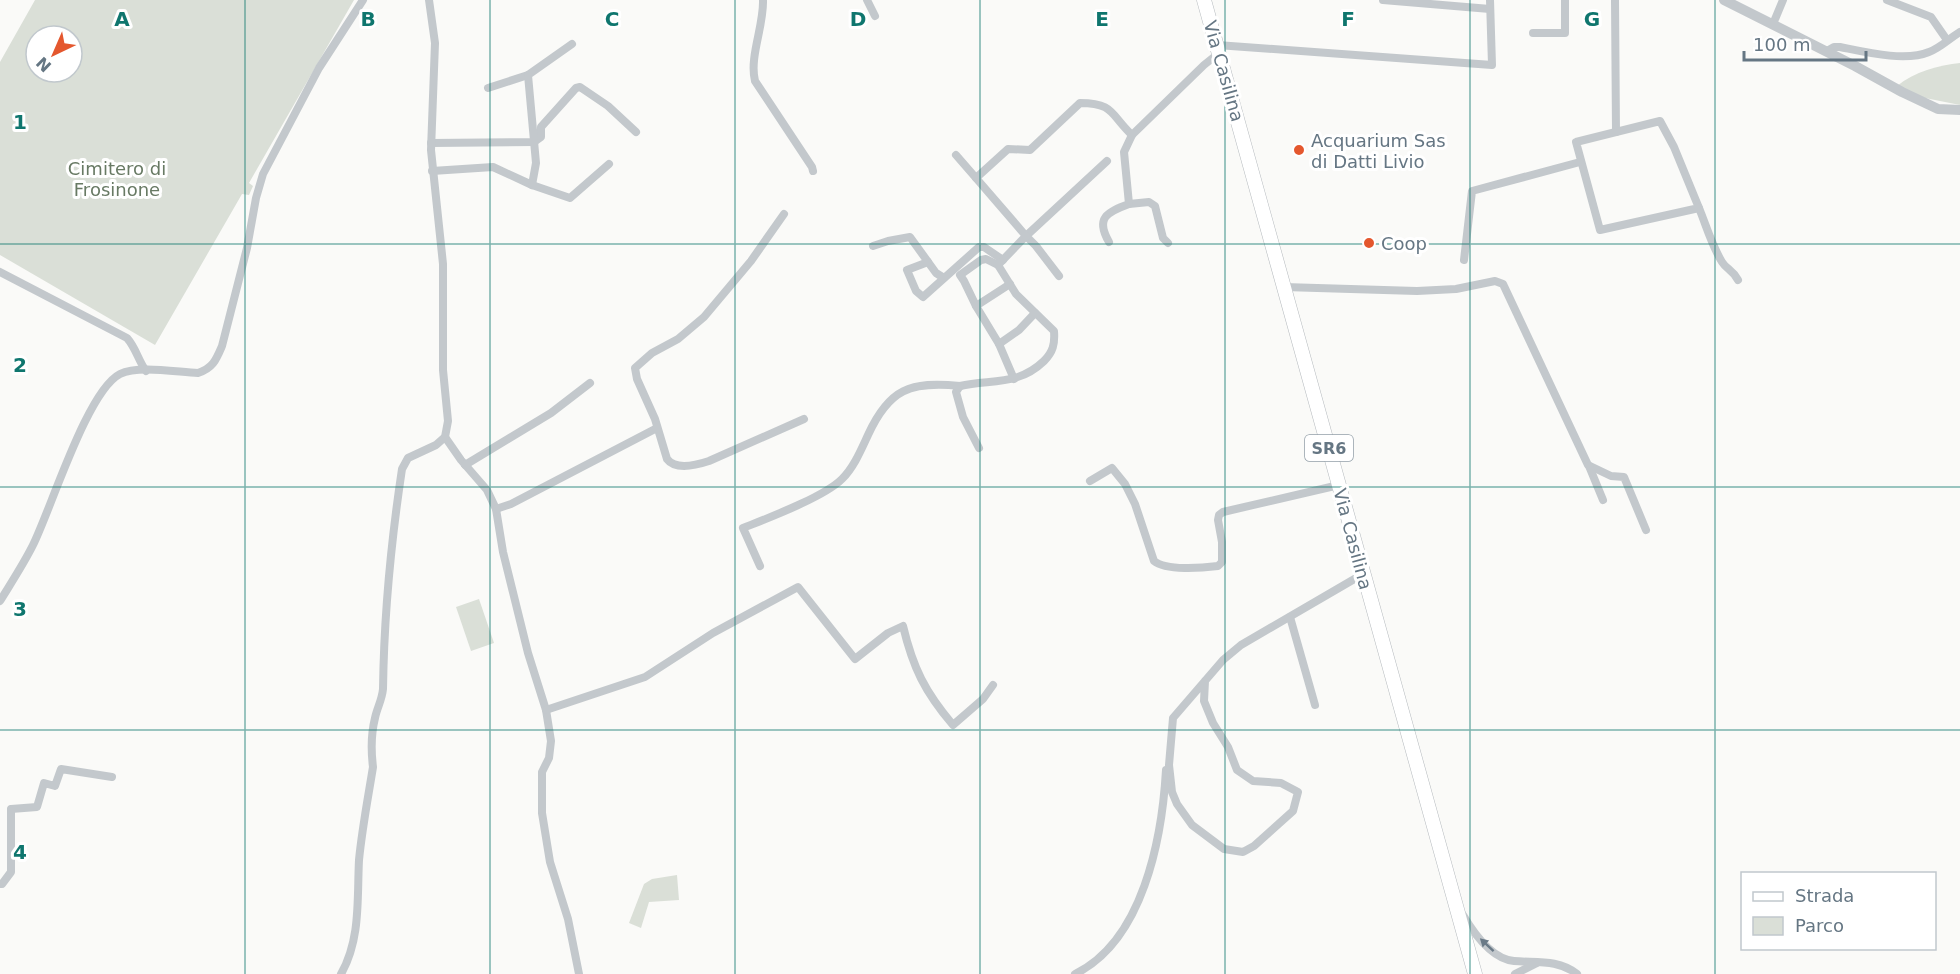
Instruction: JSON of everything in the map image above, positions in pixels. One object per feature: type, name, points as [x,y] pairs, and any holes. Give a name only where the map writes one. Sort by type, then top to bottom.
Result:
[{"type":"main road","name":"Via Casilina","points":[[1204,0],[1475,974]]},
{"type":"street","points":[[0,601],[33,544],[94,402],[105,388],[117,375],[130,371],[198,373],[208,370],[216,361],[225,335],[247,248],[263,174],[319,68],[363,0]]},
{"type":"street","points":[[341,974],[354,940],[358,914],[359,859],[373,767],[371,753],[373,726],[382,700],[391,556],[402,469],[408,458],[436,445],[445,437],[448,421],[443,370],[442,264],[432,171],[435,43],[429,0]]},
{"type":"street","points":[[763,0],[764,15],[753,69],[755,81],[813,171]]},
{"type":"street","points":[[867,0],[874,16]]},
{"type":"street","points":[[1129,204],[1124,153],[1132,135],[1218,49],[1492,65],[1490,5],[1383,0]]},
{"type":"street","points":[[1533,33],[1565,33],[1565,0]]},
{"type":"street","points":[[1615,0],[1617,132]]},
{"type":"street","points":[[1773,24],[1783,0]]},
{"type":"street","points":[[1887,0],[1931,17],[1947,40]]},
{"type":"street","points":[[1729,1],[1827,51],[1902,93],[1938,109],[1960,110]]},
{"type":"street","points":[[1827,51],[1840,47],[1885,55],[1920,54],[1934,50],[1960,32]]},
{"type":"street","points":[[488,88],[528,75],[572,44]]},
{"type":"street","points":[[528,75],[536,163],[532,185]]},
{"type":"street","points":[[431,143],[534,142],[540,137],[542,127],[552,113],[576,88],[580,87],[608,106],[636,132]]},
{"type":"street","points":[[976,178],[1008,149],[1030,150],[1080,103],[1095,103],[1108,107],[1132,135]]},
{"type":"street","points":[[1699,208],[1600,230],[1576,142],[1660,121],[1674,147],[1720,258],[1724,266],[1730,268],[1738,280]]},
{"type":"street","points":[[956,155],[1059,276]]},
{"type":"street","points":[[1001,263],[1026,236],[1107,161]]},
{"type":"street","points":[[1464,260],[1472,190],[1580,162]]},
{"type":"street","points":[[432,171],[493,167],[532,185],[570,198],[609,164]]},
{"type":"street","points":[[1110,242],[1102,228],[1102,223],[1112,212],[1129,204],[1149,202],[1155,206],[1163,238],[1167,243]]},
{"type":"street","points":[[784,214],[751,261],[704,317],[678,339],[652,353],[636,368],[637,379],[655,419],[667,459],[671,463],[684,466],[709,461],[804,419]]},
{"type":"street","points":[[873,246],[910,237],[936,273],[944,278]]},
{"type":"street","points":[[760,566],[743,528],[782,512],[841,480],[850,469],[885,404],[895,395],[906,389],[922,386],[960,386],[1014,379],[1036,368],[1050,354],[1055,342],[1054,331],[1016,294],[1001,263],[984,247],[979,247],[922,297],[916,291],[907,270],[928,262]]},
{"type":"street","points":[[1001,263],[981,260],[960,275],[999,344],[1014,379]]},
{"type":"street","points":[[0,273],[127,338],[146,370]]},
{"type":"street","points":[[1284,287],[1417,291],[1456,290],[1495,281],[1503,284],[1603,500]]},
{"type":"street","points":[[976,306],[1010,284]]},
{"type":"street","points":[[999,344],[1019,330],[1035,313]]},
{"type":"street","points":[[123,373],[136,355]]},
{"type":"street","points":[[465,465],[551,413],[590,383]]},
{"type":"street","points":[[960,386],[956,392],[963,417],[979,448]]},
{"type":"street","points":[[496,509],[511,504],[657,428]]},
{"type":"street","points":[[445,437],[487,490],[496,509],[503,552],[528,653],[546,710],[551,741],[549,758],[542,772],[542,813],[550,862],[568,919],[579,974]]},
{"type":"street","points":[[1588,465],[1611,476],[1624,477],[1646,530]]},
{"type":"street","points":[[1090,481],[1112,468],[1125,484],[1136,504],[1154,561],[1158,565],[1180,567],[1218,566],[1222,562],[1222,542],[1218,520],[1219,515],[1223,512],[1339,485]]},
{"type":"street","points":[[1205,681],[1204,701],[1238,770],[1253,781],[1281,783],[1298,792],[1293,811],[1261,840],[1243,852],[1224,849],[1192,825],[1177,804],[1172,792],[1170,758],[1173,718],[1222,660],[1241,645],[1363,574]]},
{"type":"street","points":[[546,710],[645,677],[713,633],[798,587],[855,659],[888,633],[903,626],[918,675],[953,725],[983,699],[993,685]]},
{"type":"street","points":[[1290,617],[1315,705]]},
{"type":"street","points":[[1075,974],[1098,960],[1110,949],[1136,905],[1150,872],[1164,793],[1166,766],[1170,758]]},
{"type":"street","points":[[0,884],[8,879],[11,872],[11,809],[37,807],[44,783],[55,786],[61,769],[112,777]]},
{"type":"street","points":[[1453,896],[1472,929],[1495,952],[1507,960],[1540,961],[1562,965],[1577,974]]},
{"type":"street","points":[[1515,974],[1540,961]]},
{"type":"green space","name":"Cimitero di Frosinone","points":[[35,0],[354,0],[249,183],[253,186],[249,195],[242,194],[155,345],[0,255],[0,62]]},
{"type":"green space","points":[[1960,63],[1960,105],[1925,98],[1897,86],[1927,70]]},
{"type":"green space","points":[[479,599],[494,643],[471,651],[456,607]]},
{"type":"green space","points":[[677,875],[679,900],[649,902],[641,928],[629,923],[644,884],[652,879]]},
{"type":"place","name":"Acquarium Sas di Datti Livio","points":[[1299,150]]},
{"type":"place","name":"Coop","points":[[1369,243]]}]
